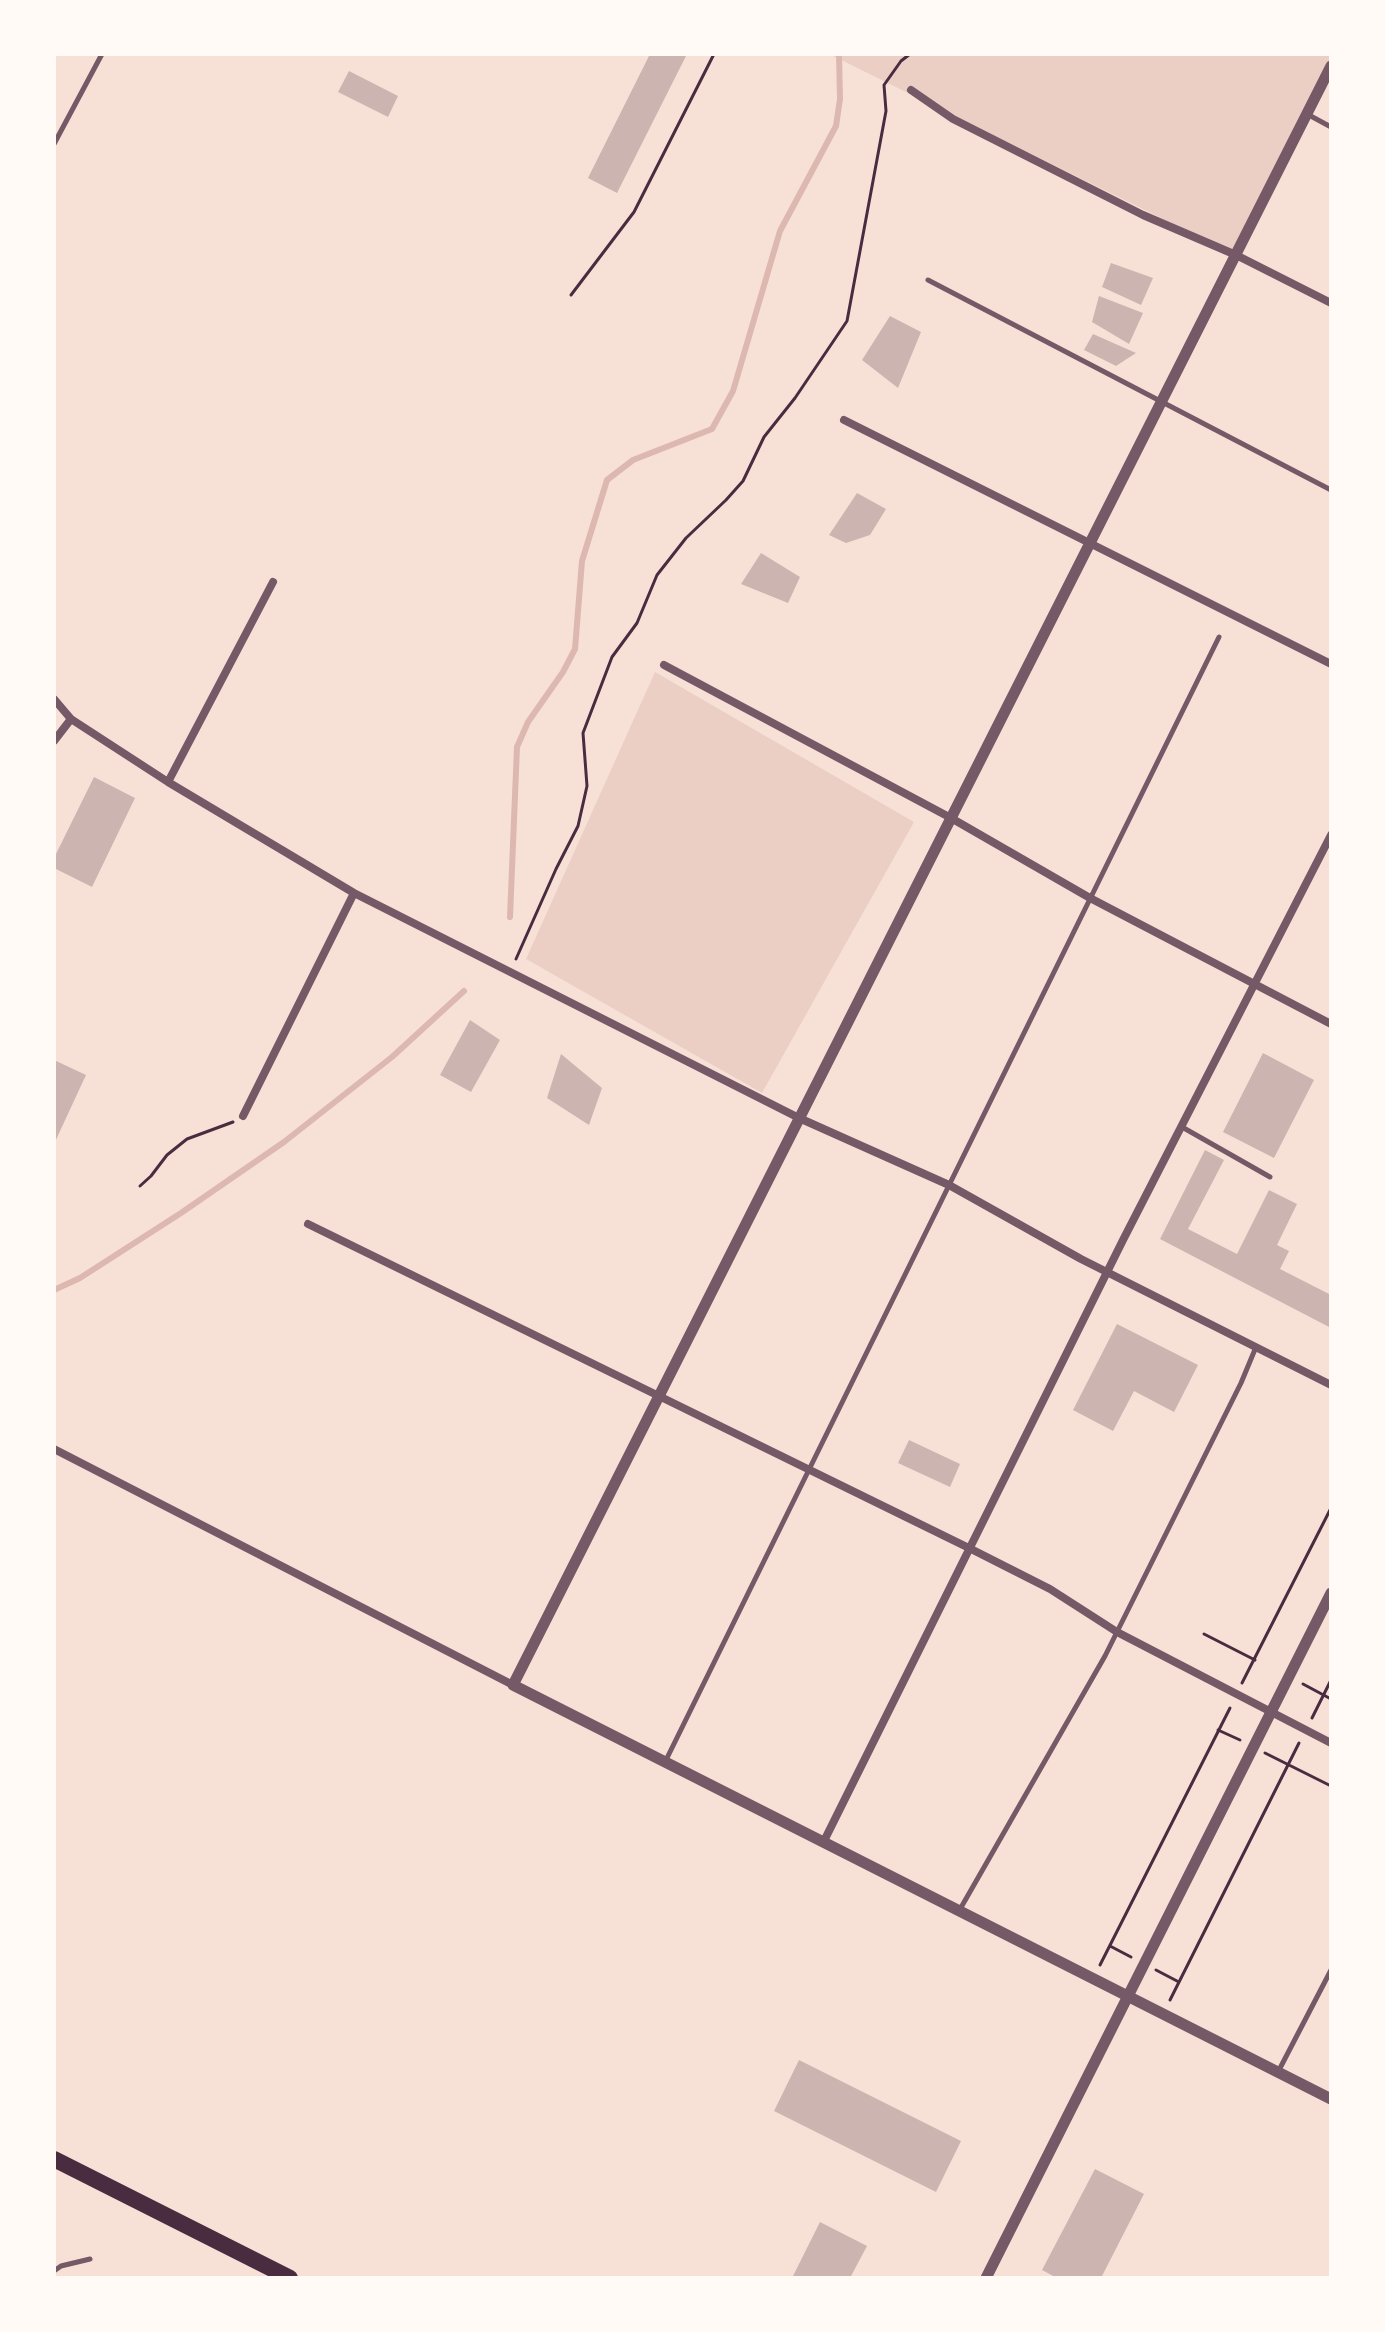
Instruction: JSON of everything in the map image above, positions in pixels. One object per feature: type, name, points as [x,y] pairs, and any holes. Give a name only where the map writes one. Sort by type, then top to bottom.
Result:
[{"type":"highway","points":[[54,2159],[290,2278]]},
{"type":"street","points":[[513,1685],[1331,66]]},
{"type":"street","points":[[911,90],[953,119],[1129,208],[1236,255],[1331,303]]},
{"type":"street","points":[[844,420],[1331,664]]},
{"type":"street","points":[[168,782],[273,582]]},
{"type":"street","points":[[664,665],[951,818],[1090,898],[1331,1024]]},
{"type":"street","points":[[54,699],[71,719],[168,782],[354,893],[799,1118],[949,1185],[1108,1272],[1331,1385]]},
{"type":"street","points":[[54,741],[71,719]]},
{"type":"street","points":[[824,1841],[1108,1272],[1331,835]]},
{"type":"street","points":[[243,1116],[354,893]]},
{"type":"street","points":[[308,1224],[1050,1589],[1117,1632],[1331,1743]]},
{"type":"street","points":[[54,1449],[1331,2099]]},
{"type":"street","points":[[986,2278],[1331,1593]]},
{"type":"lane","points":[[54,144],[102,54]]},
{"type":"lane","points":[[1307,114],[1331,127]]},
{"type":"lane","points":[[928,280],[1331,490]]},
{"type":"lane","points":[[665,1760],[1219,637]]},
{"type":"lane","points":[[1182,1127],[1270,1177]]},
{"type":"lane","points":[[959,1912],[1117,1632],[1256,1347]]},
{"type":"lane","points":[[1277,2073],[1331,1970]]},
{"type":"lane","points":[[54,2271],[61,2266],[90,2259]]},
{"type":"path","points":[[571,295],[634,212],[714,54]]},
{"type":"path","points":[[510,972],[578,826],[587,786],[583,733],[612,657],[637,623],[657,575],[686,538],[743,481],[764,437],[795,398],[847,321],[886,111],[884,85],[910,54]]},
{"type":"path","points":[[140,1186],[167,1155],[187,1139],[243,1116]]},
{"type":"path","points":[[1093,1978],[1331,1508]]},
{"type":"path","points":[[1204,1634],[1254,1660]]},
{"type":"path","points":[[1289,1677],[1331,1699]]},
{"type":"path","points":[[1162,2014],[1331,1680]]},
{"type":"path","points":[[1288,1765],[1331,1786]]},
{"type":"shaded area","points":[[829,54],[1331,54],[1331,66],[1236,255]]},
{"type":"shaded area","points":[[655,672],[914,822],[762,1093],[526,959]]},
{"type":"building","points":[[650,54],[687,54],[617,193],[588,178]]},
{"type":"building","points":[[349,71],[398,96],[388,117],[338,92]]},
{"type":"building","points":[[1111,263],[1153,278],[1141,305],[1102,287]]},
{"type":"building","points":[[1099,296],[1143,313],[1129,344],[1092,322]]},
{"type":"building","points":[[890,316],[921,332],[898,388],[862,360]]},
{"type":"building","points":[[1093,334],[1136,353],[1116,366],[1084,350]]},
{"type":"building","points":[[857,493],[886,509],[870,535],[846,543],[829,535]]},
{"type":"building","points":[[761,553],[800,577],[788,603],[741,584]]},
{"type":"building","points":[[94,777],[135,798],[92,887],[54,868],[54,858]]},
{"type":"building","points":[[470,1020],[500,1040],[471,1092],[440,1075]]},
{"type":"building","points":[[1263,1053],[1314,1080],[1274,1158],[1223,1132]]},
{"type":"building","points":[[561,1054],[602,1088],[589,1125],[547,1098]]},
{"type":"building","points":[[54,1060],[86,1075],[54,1144]]},
{"type":"building","points":[[1205,1150],[1224,1160],[1188,1229],[1237,1254],[1269,1190],[1297,1204],[1277,1245],[1289,1251],[1280,1269],[1331,1295],[1331,1328],[1160,1239]]},
{"type":"building","points":[[1117,1324],[1198,1365],[1174,1412],[1134,1391],[1113,1431],[1073,1410]]},
{"type":"building","points":[[909,1440],[960,1464],[950,1487],[898,1463]]},
{"type":"building","points":[[799,2060],[961,2141],[936,2192],[774,2111]]},
{"type":"building","points":[[1095,2169],[1144,2194],[1101,2278],[1057,2278],[1042,2270]]},
{"type":"building","points":[[820,2222],[867,2246],[850,2278],[792,2278]]},
{"type":"waterway","points":[[510,917],[517,747],[528,722],[575,649],[582,561],[607,480],[633,460],[712,429],[733,391],[780,231],[836,126],[840,99],[839,54]]},
{"type":"waterway","points":[[54,1290],[80,1278],[284,1142],[392,1057],[464,991]]}]
